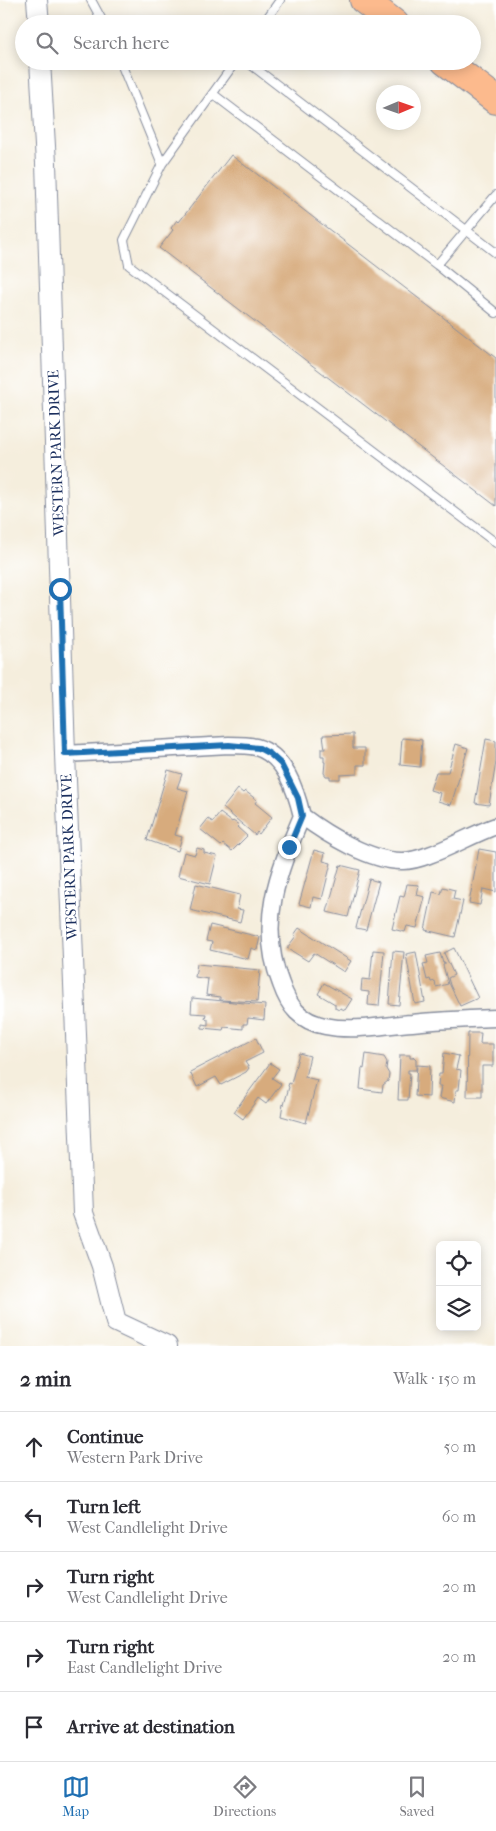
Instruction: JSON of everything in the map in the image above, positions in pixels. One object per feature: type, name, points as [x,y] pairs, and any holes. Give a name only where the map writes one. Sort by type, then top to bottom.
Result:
[{"type":"highway","points":[[364,0],[383,15]]},
{"type":"highway","points":[[457,70],[496,100]]},
{"type":"street","points":[[37,0],[38,15]]},
{"type":"street","name":"WESTERN PARK DRIVE","points":[[41,70],[46,163],[65,754],[83,1213],[102,1266],[116,1322],[167,1346]]},
{"type":"street","points":[[65,754],[229,745],[259,748],[270,754],[281,764],[298,798],[302,816],[277,882],[272,902],[270,926],[274,966],[285,995],[297,1014],[311,1022],[339,1028],[366,1028],[411,1023],[496,1018]]},
{"type":"street","points":[[302,816],[332,836],[357,849],[383,859],[403,862],[429,856],[496,826]]},
{"type":"lane","points":[[91,0],[99,15]]},
{"type":"lane","points":[[269,15],[280,0]]},
{"type":"lane","points":[[124,70],[162,164]]},
{"type":"lane","points":[[229,70],[162,164],[124,240],[129,265],[496,543]]},
{"type":"lane","points":[[258,70],[496,252]]},
{"type":"lane","points":[[212,94],[437,265],[496,313]]},
{"type":"lane","points":[[437,265],[496,195]]},
{"type":"building","points":[[231,155],[496,358],[496,506],[159,248],[173,230],[171,228],[177,220],[179,222]]},
{"type":"building","points":[[353,734],[353,748],[365,748],[365,765],[357,765],[357,774],[340,775],[340,779],[330,779],[330,776],[326,776],[324,773],[324,756],[321,756],[321,749],[325,749],[323,735]]},
{"type":"building","points":[[402,738],[422,740],[420,767],[400,765]]},
{"type":"building","points":[[486,739],[496,741],[496,762],[489,805],[475,803]]},
{"type":"building","points":[[456,744],[468,748],[451,805],[438,801],[440,793],[430,790],[436,772],[448,772]]},
{"type":"building","points":[[168,770],[182,774],[177,788],[188,791],[175,835],[182,837],[178,851],[147,840]]},
{"type":"building","points":[[238,789],[243,793],[245,791],[257,800],[255,803],[272,817],[259,834],[257,832],[255,835],[223,808]]},
{"type":"building","points":[[220,813],[239,825],[237,827],[247,836],[232,851],[223,844],[221,846],[200,829],[208,819],[213,822]]},
{"type":"building","points":[[197,848],[204,850],[204,853],[217,856],[210,884],[178,876],[184,852],[195,855]]},
{"type":"building","points":[[479,849],[496,852],[496,892],[483,889],[480,905],[469,903]]},
{"type":"building","points":[[314,850],[325,853],[323,861],[331,863],[322,899],[313,897],[311,907],[299,904]]},
{"type":"building","points":[[340,865],[360,870],[348,917],[327,912]]},
{"type":"building","points":[[369,879],[379,882],[366,930],[356,928]]},
{"type":"building","points":[[196,884],[240,895],[237,909],[243,910],[240,922],[190,910]]},
{"type":"building","points":[[407,884],[419,885],[417,895],[425,897],[417,928],[407,926],[405,932],[392,929],[400,896],[404,897]]},
{"type":"building","points":[[443,887],[455,890],[453,899],[463,901],[455,937],[425,930],[433,892],[441,894]]},
{"type":"building","points":[[210,925],[260,937],[257,950],[251,948],[248,959],[210,950],[212,942],[206,941]]},
{"type":"building","points":[[299,928],[351,961],[344,972],[314,953],[308,961],[287,948],[296,936],[294,935]]},
{"type":"building","points":[[454,948],[478,998],[460,1006],[450,985],[448,978],[454,975],[444,953]]},
{"type":"building","points":[[373,950],[384,951],[379,1006],[368,1005],[369,992],[361,991],[362,979],[370,980]]},
{"type":"building","points":[[393,951],[404,952],[399,1005],[389,1004]]},
{"type":"building","points":[[416,952],[425,1002],[415,1004],[406,954]]},
{"type":"building","points":[[440,953],[443,963],[445,962],[443,965],[448,984],[436,987],[435,981],[427,980],[423,964],[428,963],[426,956]]},
{"type":"building","points":[[197,964],[260,970],[257,1002],[220,1000],[220,997],[206,995],[208,979],[195,977]]},
{"type":"building","points":[[324,983],[352,999],[345,1010],[335,1008],[335,1004],[318,994]]},
{"type":"building","points":[[192,998],[265,1005],[264,1020],[248,1018],[247,1024],[243,1024],[243,1029],[224,1027],[223,1030],[202,1028],[202,1024],[208,1025],[208,1019],[205,1018],[206,1014],[191,1013]]},
{"type":"building","points":[[468,1033],[481,1033],[480,1044],[493,1044],[493,1066],[482,1066],[482,1097],[467,1097]]},
{"type":"building","points":[[256,1038],[263,1053],[245,1062],[249,1068],[246,1072],[221,1085],[216,1077],[197,1087],[190,1072]]},
{"type":"building","points":[[299,1053],[310,1056],[305,1077],[317,1080],[306,1123],[281,1116],[288,1086],[289,1083],[291,1084]]},
{"type":"building","points":[[444,1053],[459,1056],[456,1069],[461,1070],[459,1090],[456,1090],[455,1102],[439,1098],[441,1086],[438,1086],[439,1074],[442,1074]]},
{"type":"building","points":[[366,1054],[384,1057],[387,1062],[388,1081],[383,1085],[382,1092],[360,1089],[362,1068],[364,1069]]},
{"type":"building","points":[[400,1055],[410,1055],[410,1058],[413,1058],[413,1056],[416,1059],[416,1070],[408,1070],[408,1073],[410,1073],[408,1100],[398,1100]]},
{"type":"building","points":[[270,1063],[279,1069],[272,1078],[281,1084],[266,1104],[258,1098],[243,1119],[234,1112]]},
{"type":"building","points":[[417,1065],[430,1066],[429,1097],[415,1096]]},
{"type":"route","points":[[60,589],[65,754],[229,745],[259,748],[270,754],[281,764],[298,798],[302,816],[289,847]]}]
